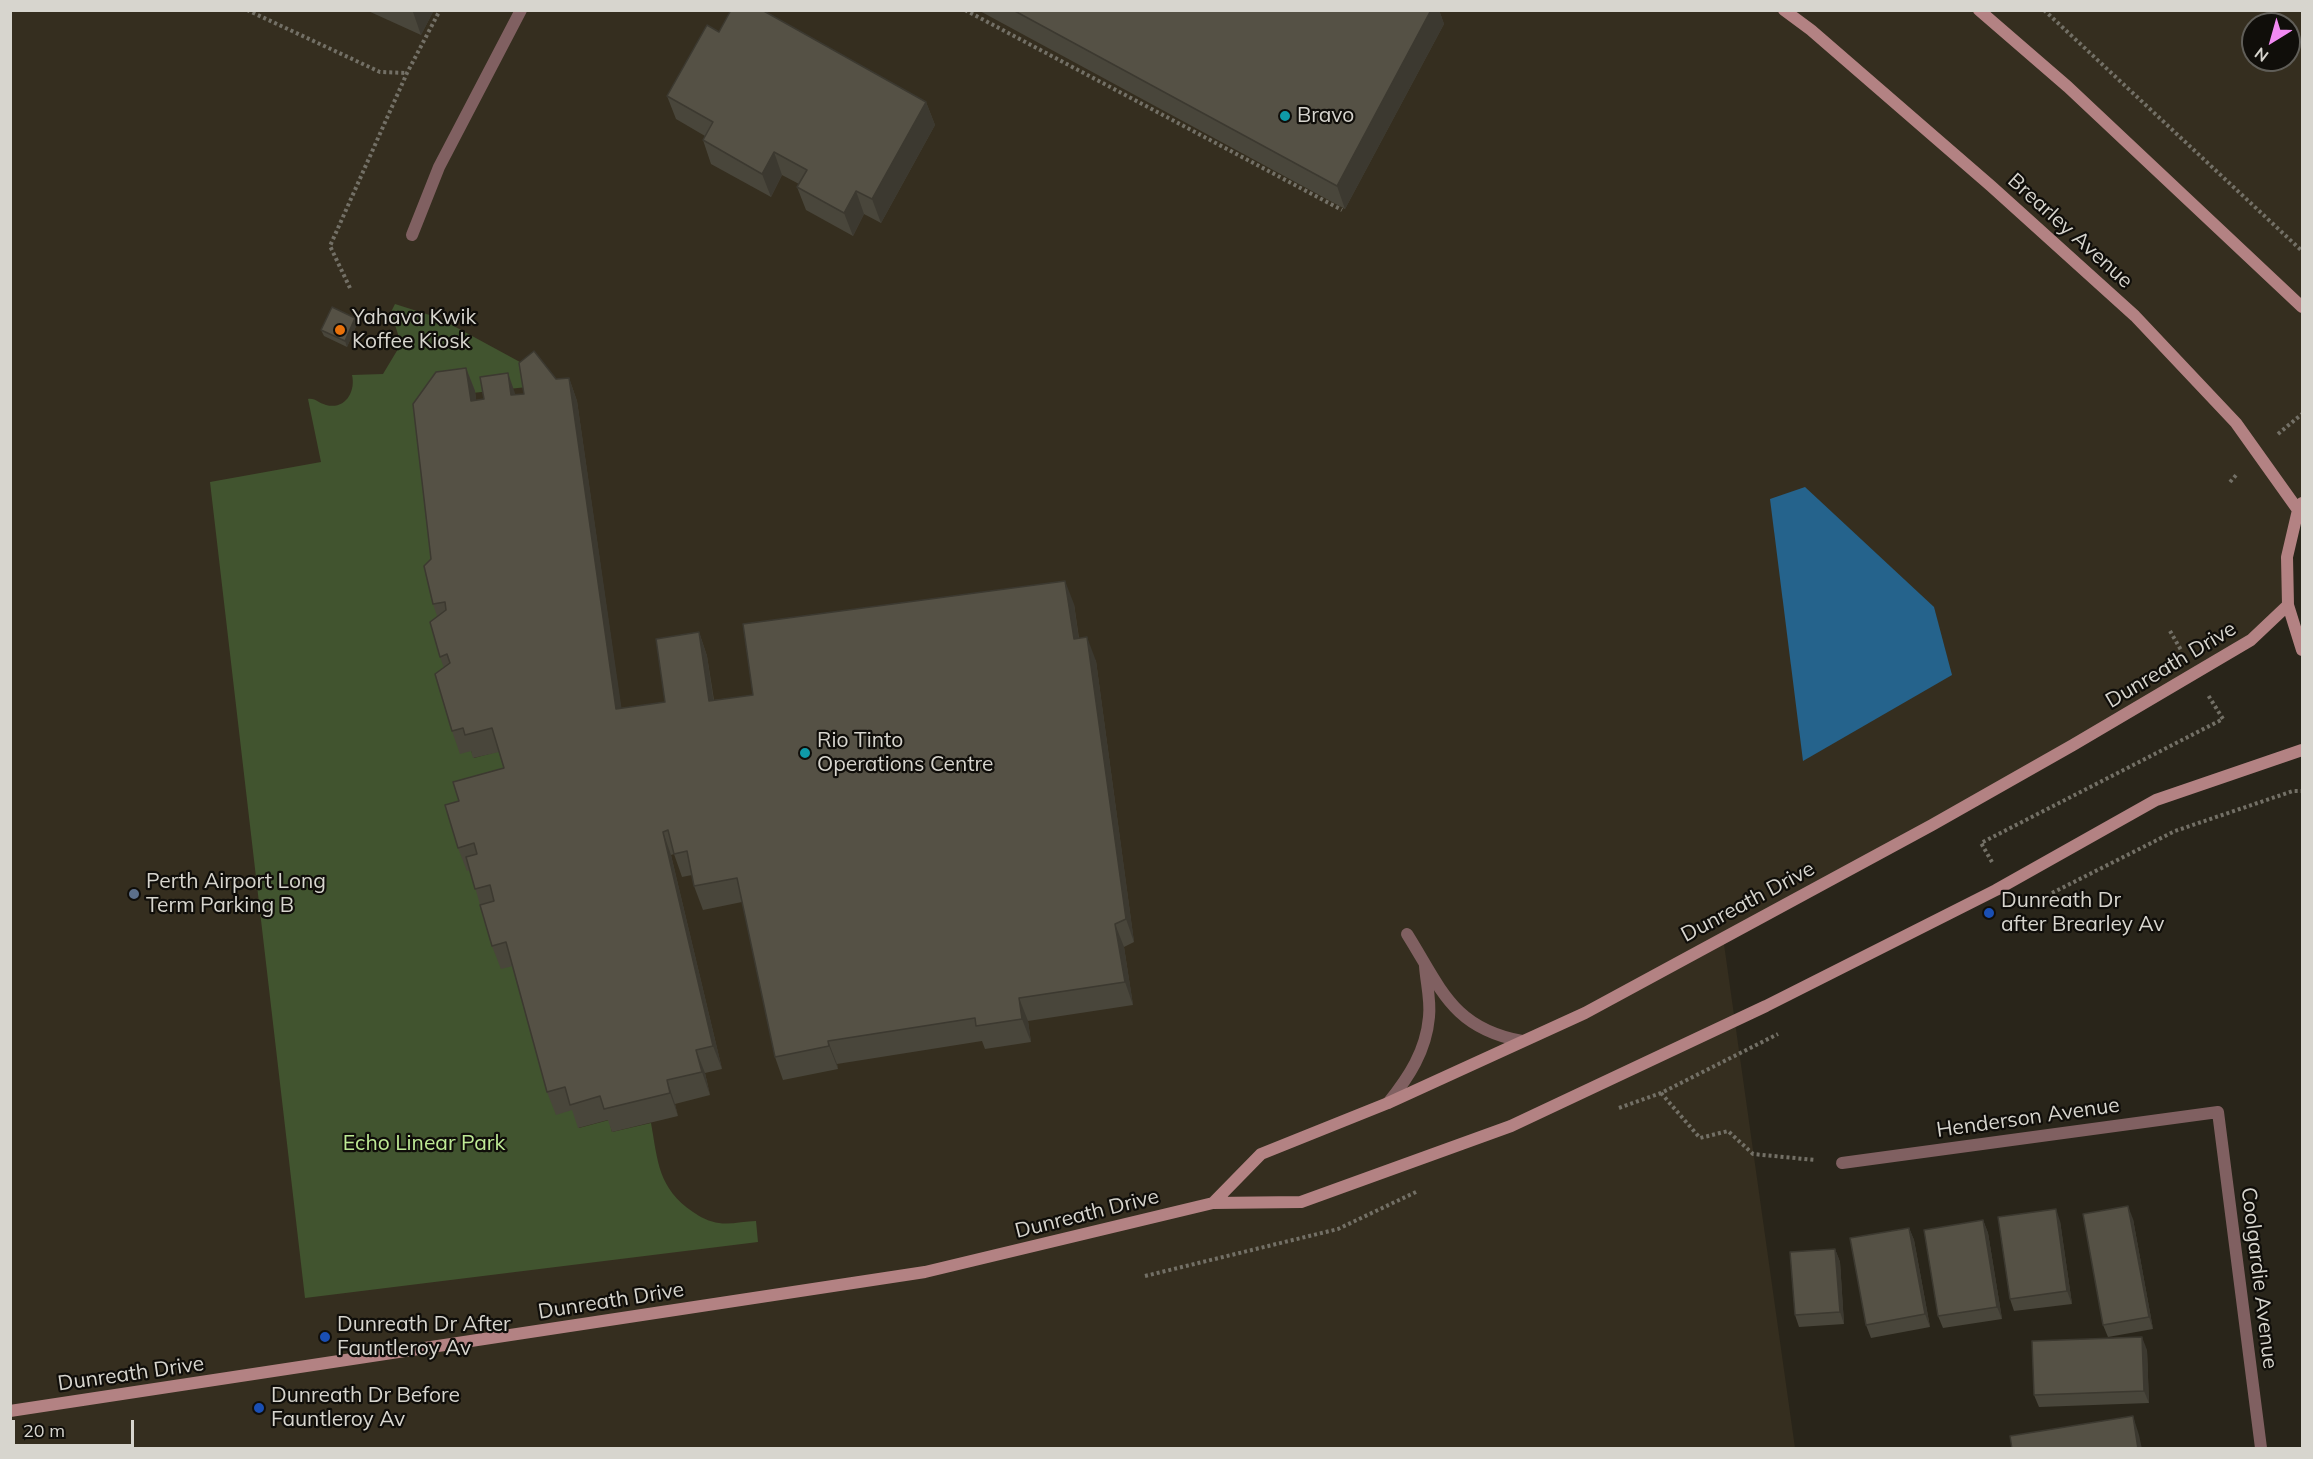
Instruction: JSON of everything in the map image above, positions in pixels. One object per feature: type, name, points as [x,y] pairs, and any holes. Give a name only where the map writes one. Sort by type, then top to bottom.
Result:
[{"type":"main road","name":"Brearley Avenue","points":[[1784,10],[1811,30],[1991,186],[2135,316],[2236,423],[2300,507]]},
{"type":"main road","points":[[1978,10],[2060,80],[2302,307]]},
{"type":"main road","points":[[2300,507],[2287,557],[2288,604],[2302,650]]},
{"type":"main road","name":"Dunreath Drive","points":[[1213,1203],[1261,1154],[1388,1103],[1585,1013],[1932,825],[2251,640],[2288,604]]},
{"type":"main road","name":"Dunreath Drive","points":[[10,1411],[925,1272],[1213,1203],[1301,1202],[1511,1126],[1766,1006],[2006,884],[2156,800],[2302,750]]},
{"type":"street","points":[[412,235],[439,167],[521,10]]},
{"type":"street","points":[[1407,934],[1454,1009],[1486,1031],[1522,1041]]},
{"type":"street","points":[[1388,1103],[1408,1078],[1420,1056],[1426,1035],[1430,1015],[1424,961]]},
{"type":"street","name":"Henderson Avenue","points":[[1842,1163],[2218,1112]]},
{"type":"street","name":"Coolgardie Avenue","points":[[2218,1112],[2261,1449]]},
{"type":"path","points":[[247,10],[380,72],[407,73]]},
{"type":"path","points":[[350,288],[330,246],[407,73],[440,10]]},
{"type":"path","points":[[965,10],[1342,210]]},
{"type":"path","points":[[2044,10],[2302,251]]},
{"type":"path","points":[[2006,884],[1980,843],[2223,719],[2170,631]]},
{"type":"path","points":[[1661,1094],[1700,1138],[1728,1131],[1753,1154],[1842,1163]]},
{"type":"shaded area","points":[[10,11],[2302,11],[2302,503],[2298,511],[2288,605],[2251,640],[1723,937],[1795,1448],[11,1448]]},
{"type":"green space","name":"Echo Linear Park","points":[[395,304],[439,318],[542,374],[527,387],[445,396],[471,751],[474,758],[500,751],[512,791],[483,866],[515,965],[579,1128],[609,1120],[612,1132],[651,1123],[658,1162],[666,1184],[681,1203],[712,1222],[728,1224],[756,1221],[758,1242],[305,1298],[210,482],[321,462],[308,399],[326,405],[339,405],[351,393],[352,375],[383,374],[401,344],[391,312]]},
{"type":"water","points":[[1805,487],[1934,607],[1952,675],[1803,761],[1770,499]]},
{"type":"building","points":[[731,10],[762,10],[926,102],[872,199],[856,191],[844,213],[797,187],[807,170],[774,152],[762,174],[703,140],[713,122],[667,96],[707,25],[719,32]]},
{"type":"building","name":"Bravo","points":[[1013,10],[1431,10],[1337,186]]},
{"type":"building","name":"Yahava Kwik Koffee Kiosk","points":[[332,307],[355,318],[345,341],[321,330]]},
{"type":"building","name":"Rio Tinto Operations Centre","points":[[534,351],[556,379],[569,378],[616,709],[665,702],[656,639],[699,632],[709,701],[753,695],[743,624],[1065,581],[1074,639],[1087,637],[1126,919],[1115,924],[1125,982],[1019,998],[1022,1019],[976,1026],[975,1018],[828,1041],[829,1046],[775,1057],[737,878],[694,886],[687,851],[674,854],[668,830],[663,832],[713,1046],[696,1050],[702,1072],[667,1080],[670,1093],[604,1109],[600,1096],[570,1105],[565,1087],[547,1092],[506,942],[492,946],[480,905],[494,901],[490,885],[475,889],[466,857],[477,854],[474,843],[458,848],[445,805],[459,801],[453,782],[504,768],[492,728],[465,735],[463,728],[452,731],[435,674],[450,663],[447,654],[440,657],[430,622],[446,610],[445,602],[433,604],[424,566],[431,559],[413,404],[436,372],[466,368],[471,401],[484,399],[480,377],[508,373],[511,395],[524,394],[519,363]]},
{"type":"building","points":[[2128,1206],[2149,1317],[2103,1325],[2083,1214]]},
{"type":"building","points":[[2056,1209],[2067,1291],[2010,1299],[1998,1217]]},
{"type":"building","points":[[1983,1220],[1997,1307],[1938,1316],[1924,1230]]},
{"type":"building","points":[[1909,1228],[1925,1314],[1866,1325],[1850,1238]]},
{"type":"building","points":[[1835,1249],[1840,1312],[1795,1315],[1790,1252]]},
{"type":"building","points":[[2142,1337],[2144,1391],[2034,1395],[2032,1341]]},
{"type":"building","points":[[2133,1416],[2138,1449],[2012,1449],[2010,1436]]},
{"type":"place","name":"Bravo","points":[[1285,116]]},
{"type":"place","name":"Yahava Kwik Koffee Kiosk","points":[[340,330]]},
{"type":"place","name":"Rio Tinto Operations Centre","points":[[805,753]]},
{"type":"place","name":"Perth Airport Long Term Parking B","points":[[134,894]]},
{"type":"place","name":"Dunreath Dr after Brearley Av","points":[[1989,913]]},
{"type":"place","name":"Dunreath Dr After Fauntleroy Av","points":[[325,1337]]},
{"type":"place","name":"Dunreath Dr Before Fauntleroy Av","points":[[259,1408]]}]
